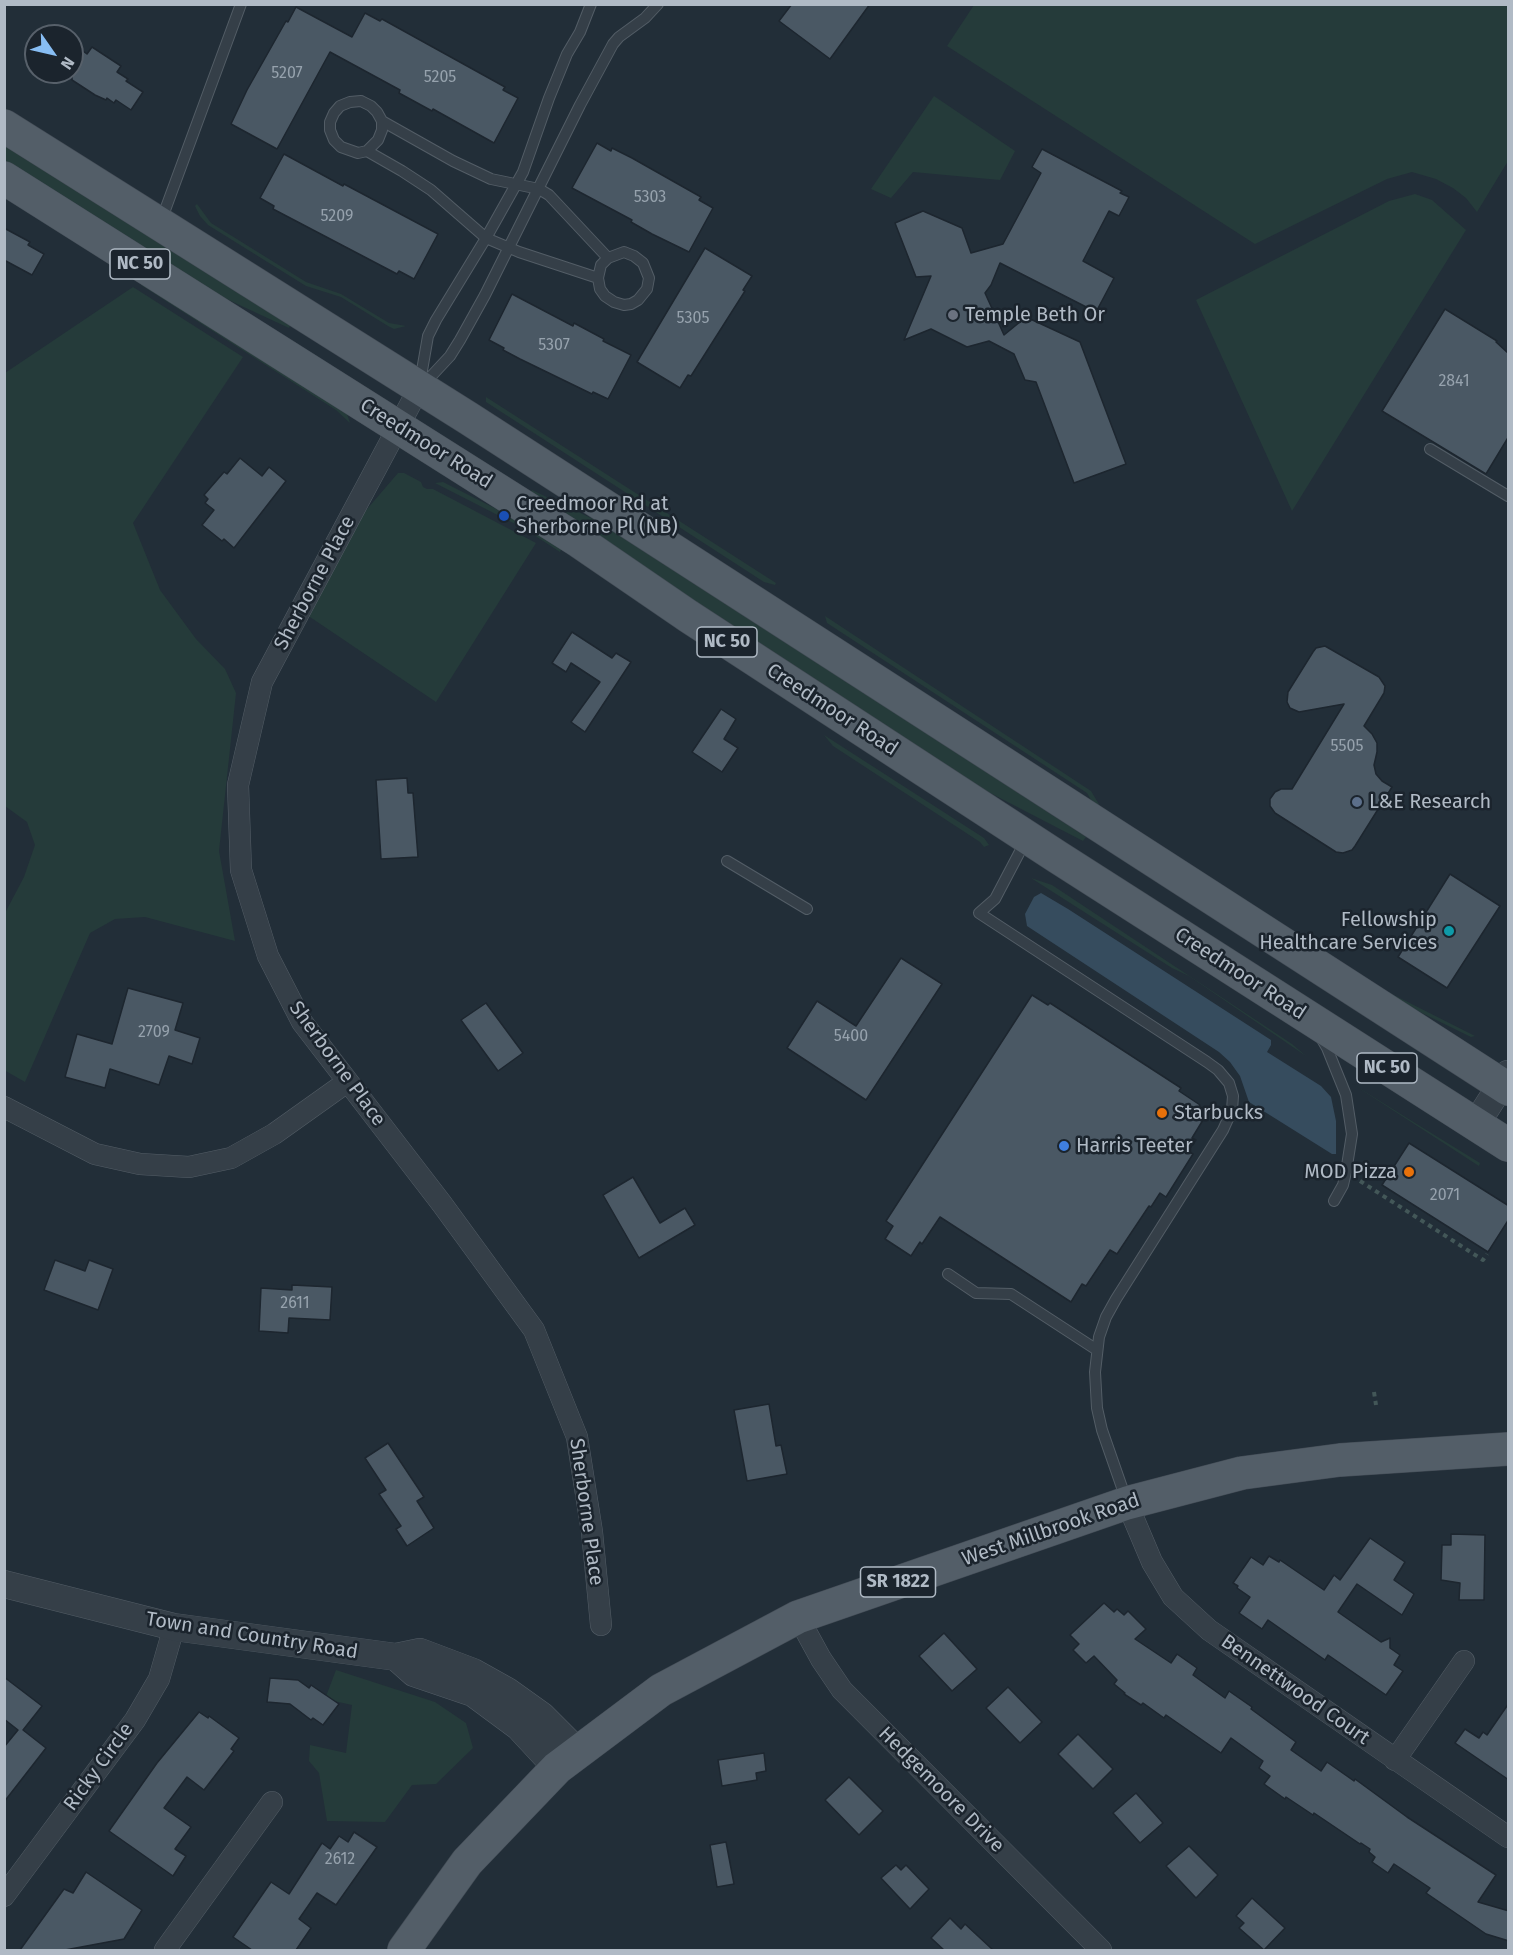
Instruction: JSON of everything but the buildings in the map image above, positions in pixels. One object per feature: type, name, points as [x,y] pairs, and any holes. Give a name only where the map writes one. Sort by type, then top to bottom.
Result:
[{"type":"main road","name":"NC 50","points":[[4,126],[419,388],[1506,1083]]},
{"type":"main road","name":"Creedmoor Road","points":[[4,178],[576,540],[688,616],[1028,837],[1509,1144]]},
{"type":"main road","name":"West Millbrook Road","points":[[404,1950],[467,1862],[568,1760],[661,1690],[798,1617],[1127,1503],[1242,1473],[1340,1460],[1509,1449]]},
{"type":"street","name":"Sherborne Place","points":[[419,388],[262,682],[238,785],[242,870],[268,956],[302,1022],[442,1204],[534,1330],[578,1437],[592,1532],[601,1625]]},
{"type":"street","points":[[4,1107],[94,1154],[140,1164],[189,1167],[231,1158],[274,1134],[347,1082]]},
{"type":"street","points":[[1476,1124],[1506,1083]]},
{"type":"street","name":"Bennettwood Court","points":[[1127,1503],[1152,1562],[1173,1597],[1209,1630],[1509,1837]]},
{"type":"street","name":"Town and Country Road","points":[[4,1584],[174,1628],[396,1657],[414,1673],[473,1693],[568,1760]]},
{"type":"street","name":"Hedgemoore Drive","points":[[798,1617],[821,1659],[842,1690],[1101,1950]]},
{"type":"street","name":"Ricky Circle","points":[[4,1896],[135,1720],[159,1679],[174,1628]]},
{"type":"street","points":[[1395,1760],[1464,1661]]},
{"type":"street","points":[[165,1950],[272,1802]]},
{"type":"lane","points":[[160,224],[242,4]]},
{"type":"lane","points":[[419,388],[428,336],[516,185],[530,155],[567,54],[580,32],[591,4]]},
{"type":"lane","points":[[419,388],[450,356],[485,296],[613,44],[645,18],[657,4]]},
{"type":"lane","points":[[361,101],[371,106],[382,121],[382,130],[378,140],[366,151],[358,153],[341,147],[334,140],[330,130],[330,122],[334,113],[340,106],[350,102],[361,101]]},
{"type":"lane","points":[[382,121],[491,179],[539,189],[549,195],[608,258]]},
{"type":"lane","points":[[366,151],[431,190],[486,238],[598,278]]},
{"type":"lane","points":[[624,252],[643,262],[649,278],[646,289],[638,300],[619,304],[605,296],[600,289],[598,278],[601,265],[608,258],[624,252]]},
{"type":"lane","points":[[1430,449],[1509,496]]},
{"type":"lane","points":[[1028,837],[995,898],[980,912],[1207,1062],[1218,1070],[1229,1083],[1233,1096],[1232,1110],[1225,1126],[1106,1317],[1097,1350],[1095,1372],[1097,1408],[1102,1430],[1127,1503]]},
{"type":"lane","points":[[727,861],[807,909]]},
{"type":"lane","points":[[1298,1011],[1316,1030],[1327,1048],[1346,1095],[1350,1116],[1352,1134],[1346,1172],[1343,1185],[1334,1201]]},
{"type":"lane","points":[[948,1274],[976,1293],[1011,1294],[1097,1350]]},
{"type":"path","points":[[1356,1179],[1484,1260],[1487,1254]]},
{"type":"path","points":[[1374,1392],[1376,1406]]},
{"type":"green space","points":[[974,5],[1508,5],[1508,161],[1477,212],[1466,198],[1453,188],[1436,179],[1412,172],[1387,179],[1255,244],[947,46]]},
{"type":"green space","points":[[934,96],[1015,151],[1000,180],[913,172],[891,198],[871,189]]},
{"type":"green space","points":[[4,140],[292,322],[289,328],[190,282],[5,165]]},
{"type":"green space","points":[[1415,194],[1432,200],[1466,230],[1292,511],[1196,300],[1389,201]]},
{"type":"green space","points":[[197,204],[211,223],[306,282],[341,294],[389,323],[406,326],[394,329],[341,297],[306,286],[208,225],[200,216],[195,206]]},
{"type":"green space","points":[[143,282],[347,414],[350,423],[336,410],[141,285]]},
{"type":"green space","points":[[133,287],[243,357],[133,523],[160,590],[196,639],[225,669],[236,693],[219,851],[235,941],[145,917],[115,919],[90,933],[25,1082],[4,1070],[5,913],[24,877],[35,845],[27,822],[5,806],[5,373]]},
{"type":"green space","points":[[486,397],[776,583],[775,585],[764,582],[486,402]]},
{"type":"green space","points":[[398,473],[404,473],[421,482],[423,487],[433,489],[536,543],[436,702],[307,615],[362,515]]},
{"type":"green space","points":[[443,482],[520,521],[562,548],[560,552],[525,529],[435,483]]},
{"type":"green space","points":[[532,490],[618,531],[1086,837],[1083,841],[944,769],[528,496]]},
{"type":"green space","points":[[825,616],[1091,791],[1103,811],[1384,990],[1475,1036],[1471,1037],[1381,993],[1100,815],[1087,793],[827,623]]},
{"type":"green space","points":[[824,735],[984,838],[989,845],[984,847],[980,842],[833,746]]},
{"type":"green space","points":[[1031,878],[1052,885],[1292,1044],[1306,1056],[1189,976],[1172,968]]},
{"type":"green space","points":[[1351,1083],[1480,1163],[1479,1166]]},
{"type":"green space","points":[[336,1670],[435,1702],[466,1723],[473,1748],[436,1784],[412,1785],[385,1822],[327,1821],[319,1773],[309,1761],[310,1745],[346,1753],[352,1705],[325,1699]]},
{"type":"water","points":[[1041,893],[1271,1040],[1267,1052],[1321,1086],[1331,1097],[1336,1121],[1336,1154],[1332,1154],[1249,1102],[1240,1076],[1219,1052],[1027,926],[1025,914],[1034,897]]},
{"type":"place","name":"Temple Beth Or","points":[[953,315]]},
{"type":"place","name":"Creedmoor Rd at Sherborne Pl (NB)","points":[[504,516]]},
{"type":"place","name":"L&E Research","points":[[1357,802]]},
{"type":"place","name":"Fellowship Healthcare Services","points":[[1449,931]]},
{"type":"place","name":"Starbucks","points":[[1162,1113]]},
{"type":"place","name":"Harris Teeter","points":[[1064,1146]]},
{"type":"place","name":"MOD Pizza","points":[[1409,1172]]}]
